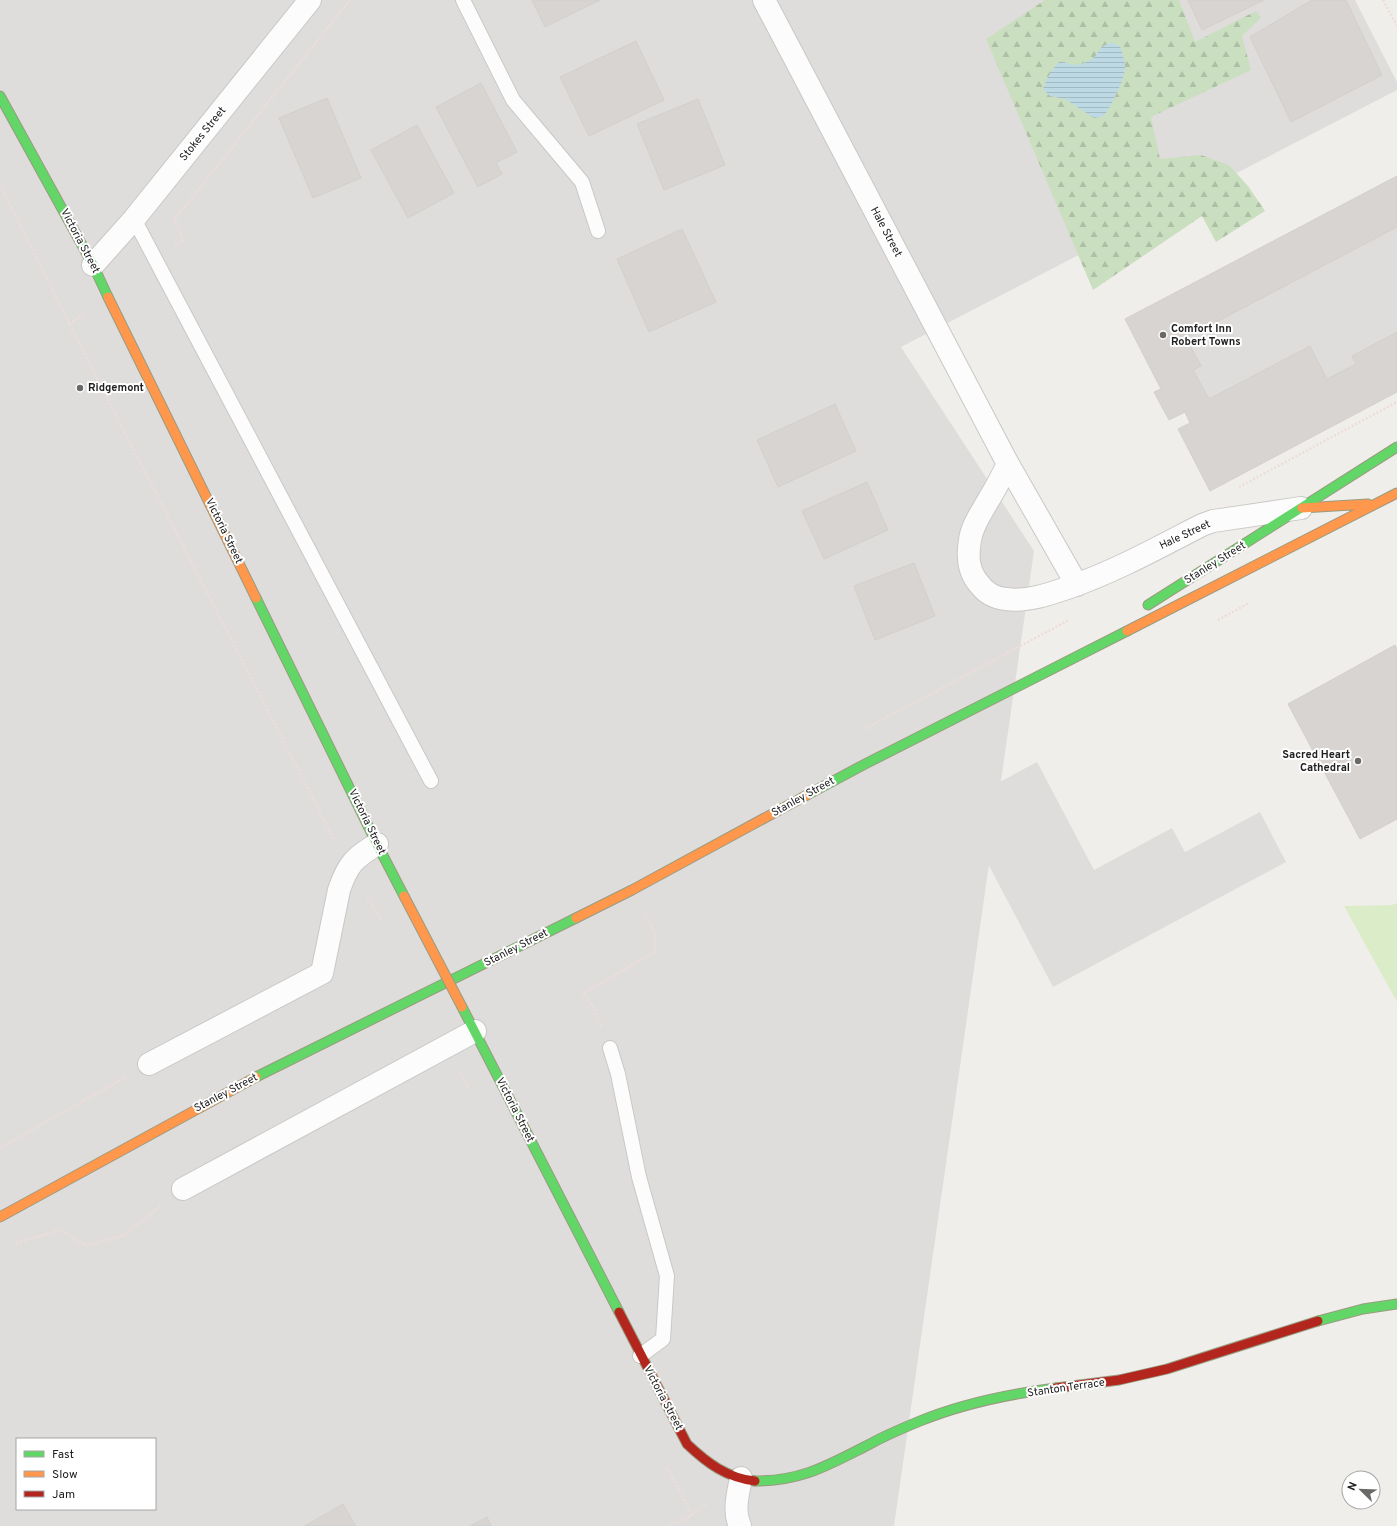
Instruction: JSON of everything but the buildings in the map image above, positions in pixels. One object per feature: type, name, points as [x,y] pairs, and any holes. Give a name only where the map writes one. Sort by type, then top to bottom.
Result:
[{"type":"street","name":"Stokes Street","points":[[93,265],[134,219],[310,0]]},
{"type":"street","name":"Hale Street","points":[[764,0],[1008,464],[1077,585]]},
{"type":"street","name":"Victoria Street","points":[[0,96],[93,265],[377,844],[640,1356],[687,1444],[710,1466],[719,1471],[741,1478]]},
{"type":"street","name":"Stanley Street","points":[[1140,610],[1397,447]]},
{"type":"street","name":"Hale Street","points":[[1008,464],[976,521],[970,539],[968,555],[969,568],[977,582],[986,593],[1004,599],[1016,600],[1052,594],[1077,585],[1119,567],[1202,525],[1218,520],[1301,508]]},
{"type":"street","name":"Stanley Street","points":[[0,1217],[256,1077],[632,890],[867,763],[1397,493]]},
{"type":"street","points":[[1301,508],[1377,503]]},
{"type":"street","name":"Stanley Street","points":[[1032,678],[1106,631]]},
{"type":"street","points":[[149,1064],[322,973],[339,890],[343,879],[354,859],[377,844]]},
{"type":"street","points":[[183,1189],[474,1031]]},
{"type":"street","name":"Stanton Terrace","points":[[741,1478],[754,1481],[765,1481],[799,1477],[896,1432],[973,1403],[1046,1389],[1108,1382],[1140,1376],[1187,1363],[1328,1318],[1354,1311],[1397,1304]]},
{"type":"street","points":[[740,1526],[736,1516],[736,1507],[741,1478]]},
{"type":"lane","points":[[463,0],[513,100],[582,182],[598,231]]},
{"type":"lane","points":[[134,219],[156,258],[431,781]]},
{"type":"lane","points":[[610,1048],[618,1074],[639,1177],[667,1276],[663,1339],[640,1356]]},
{"type":"path","points":[[156,258],[183,240],[174,220],[350,0]]},
{"type":"path","points":[[1384,0],[1397,26]]},
{"type":"path","points":[[69,325],[108,295]]},
{"type":"path","points":[[1218,520],[1223,495],[1397,402]]},
{"type":"path","points":[[861,732],[1072,618]]},
{"type":"path","points":[[610,1048],[593,1007],[584,993],[655,952],[654,933],[632,890]]},
{"type":"path","points":[[0,1148],[149,1064]]},
{"type":"path","points":[[14,1244],[60,1230],[86,1246],[124,1235],[183,1189]]},
{"type":"shaded area","points":[[0,0],[1355,0],[1397,82],[1397,90],[901,347],[1034,551],[894,1526],[0,1526]]},
{"type":"shaded area","points":[[1397,227],[1397,332],[1352,356],[1356,364],[1327,379],[1310,346],[1209,399],[1193,370],[1201,366],[1186,338]]},
{"type":"shaded area","points":[[1037,762],[1094,870],[1172,828],[1185,852],[1260,812],[1286,862],[1053,987],[957,805]]},
{"type":"green space","points":[[1045,0],[1179,0],[1195,42],[1256,11],[1261,18],[1242,36],[1251,70],[1151,117],[1160,159],[1201,155],[1229,165],[1248,186],[1265,211],[1216,242],[1202,216],[1093,290],[986,39]]},
{"type":"green space","points":[[1397,903],[1397,1002],[1344,906],[1392,905]]},
{"type":"water","points":[[1112,43],[1120,46],[1125,71],[1113,101],[1104,116],[1094,118],[1065,99],[1050,96],[1043,89],[1050,74],[1059,62],[1075,65],[1089,61],[1103,46]]},
{"type":"traffic: fast","points":[[0,96],[93,265],[108,297]]},
{"type":"traffic: fast","points":[[1148,605],[1397,447]]},
{"type":"traffic: fast","points":[[256,598],[404,896]]},
{"type":"traffic: fast","points":[[807,795],[1127,631]]},
{"type":"traffic: fast","points":[[256,1077],[576,918]]},
{"type":"traffic: fast","points":[[462,1007],[619,1312]]},
{"type":"traffic: fast","points":[[1318,1321],[1363,1309],[1397,1304]]},
{"type":"traffic: fast","points":[[755,1481],[787,1478],[815,1470],[841,1459],[895,1432],[953,1409],[1004,1396],[1056,1388]]},
{"type":"traffic: slow","points":[[108,297],[256,598]]},
{"type":"traffic: slow","points":[[1127,631],[1397,493]]},
{"type":"traffic: slow","points":[[1302,508],[1368,504]]},
{"type":"traffic: slow","points":[[576,918],[632,890],[807,795]]},
{"type":"traffic: slow","points":[[404,896],[462,1007]]},
{"type":"traffic: slow","points":[[0,1217],[256,1077]]},
{"type":"traffic: jam","points":[[619,1312],[687,1444],[710,1463],[726,1473],[735,1477],[755,1481]]},
{"type":"traffic: jam","points":[[1056,1388],[1119,1380],[1167,1369],[1318,1321]]},
{"type":"place","name":"Comfort Inn Robert Towns","points":[[1163,335]]},
{"type":"place","name":"Ridgemont","points":[[80,388]]},
{"type":"place","name":"Sacred Heart Cathedral","points":[[1358,761]]}]
